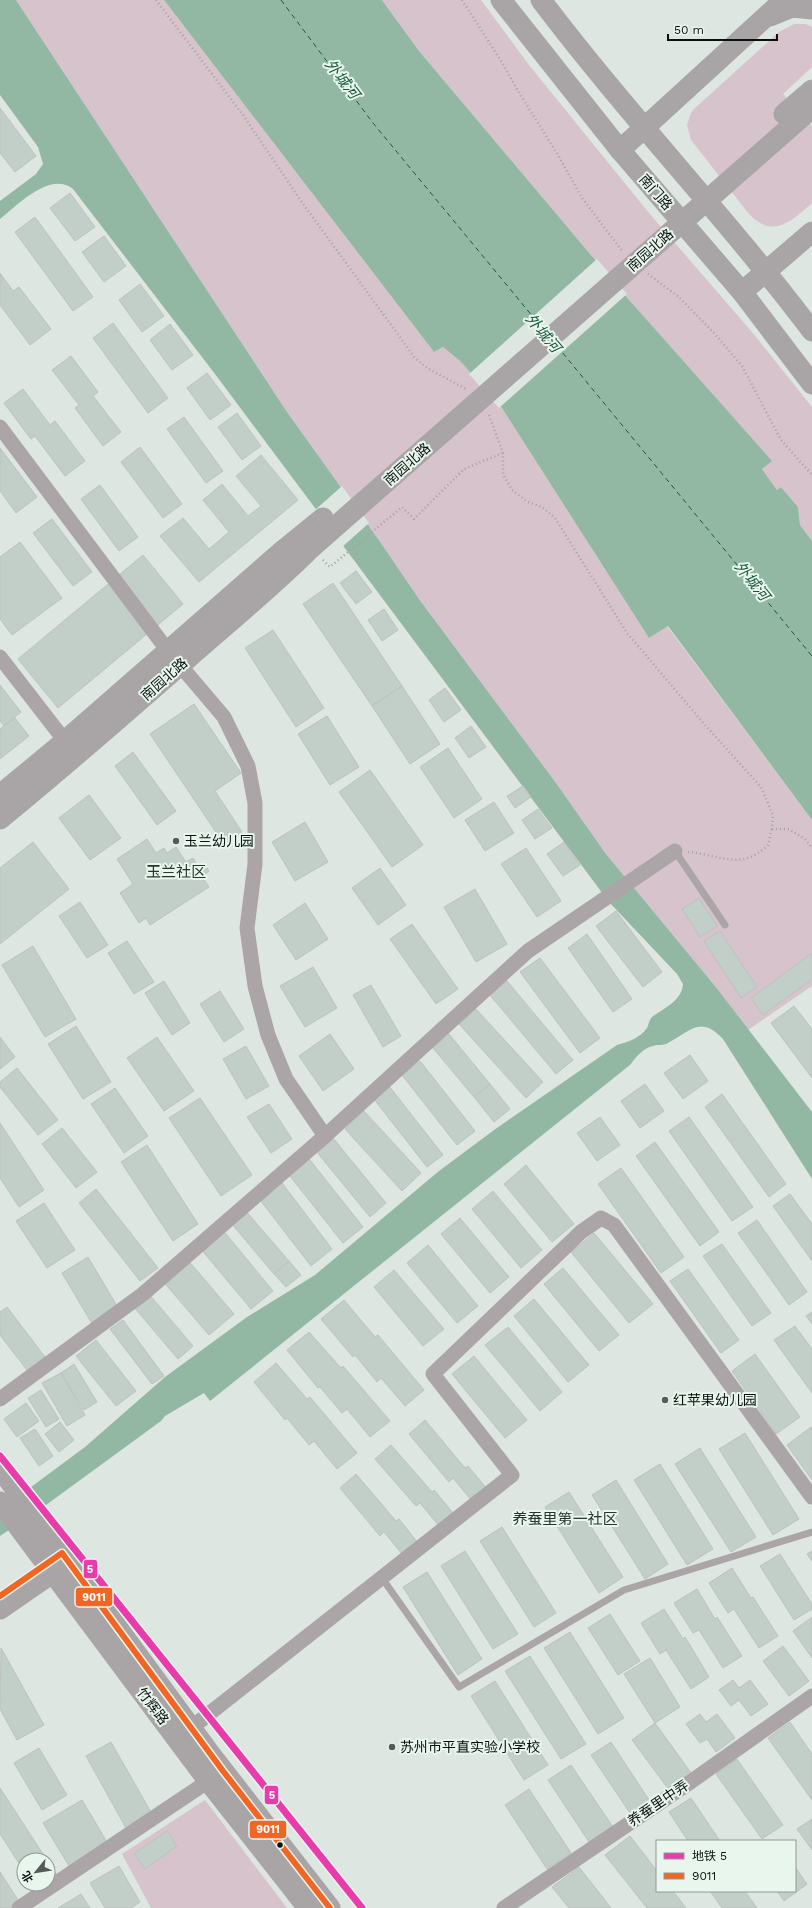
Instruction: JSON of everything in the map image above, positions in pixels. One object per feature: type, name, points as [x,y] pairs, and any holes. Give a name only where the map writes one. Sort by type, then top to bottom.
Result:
[{"type":"main road","name":"南门路","points":[[501,0],[620,150],[742,292],[812,384]]},
{"type":"main road","points":[[541,0],[603,80],[766,272],[812,331]]},
{"type":"main road","points":[[620,150],[763,21],[784,0]]},
{"type":"main road","points":[[763,21],[780,11],[792,7],[812,9]]},
{"type":"main road","name":"南园北路","points":[[0,819],[77,755],[280,553],[307,542],[801,112],[812,90]]},
{"type":"main road","points":[[742,292],[812,232]]},
{"type":"main road","name":"南园北路","points":[[0,795],[65,741],[174,658]]},
{"type":"main road","name":"竹辉路","points":[[0,1468],[13,1485],[29,1524],[216,1776],[308,1908]]},
{"type":"main road","name":"竹辉路","points":[[0,1502],[29,1524]]},
{"type":"main road","points":[[0,1596],[58,1563]]},
{"type":"main road","points":[[0,1609],[58,1563]]},
{"type":"main road","name":"竹辉路","points":[[216,1776],[330,1908]]},
{"type":"street","points":[[0,427],[174,658],[224,717],[248,766],[254,803],[255,864],[247,928],[255,986],[268,1035],[286,1079],[325,1136]]},
{"type":"street","points":[[0,657],[65,741]]},
{"type":"street","points":[[0,1399],[143,1294],[325,1136],[528,951],[675,851]]},
{"type":"street","points":[[183,1732],[512,1475],[433,1374],[581,1232],[601,1218],[614,1225],[812,1496]]},
{"type":"street","name":"养蚕里中弄","points":[[504,1908],[689,1783],[812,1696]]},
{"type":"street","points":[[19,1908],[216,1776]]},
{"type":"lane","points":[[675,851],[724,925]]},
{"type":"lane","points":[[382,1578],[459,1687],[624,1590],[812,1532]]},
{"type":"path","points":[[156,0],[243,115],[301,202],[415,358],[427,368],[468,391]]},
{"type":"path","points":[[488,413],[499,438],[503,453],[503,474],[512,490],[528,502],[542,508],[555,518],[627,634],[705,725],[761,787],[773,815],[772,829],[767,846],[754,856],[740,860],[725,860],[703,853],[675,851]]},
{"type":"path","points":[[341,558],[402,507],[414,519],[464,469],[503,453]]},
{"type":"path","points":[[772,829],[789,829],[806,839],[812,848]]},
{"type":"shaded area","points":[[16,0],[164,0],[434,352],[443,347],[460,361],[500,405],[649,638],[667,626],[812,820],[812,986],[748,1030],[715,986],[606,854],[556,783],[419,599],[287,412]]},
{"type":"shaded area","points":[[382,0],[481,0],[529,65],[649,213],[752,332],[812,407],[812,541],[800,525],[798,507],[781,487],[777,490],[762,469],[771,461],[623,293],[419,51]]},
{"type":"shaded area","points":[[794,24],[806,24],[812,27],[812,67],[783,94],[812,126],[812,203],[797,216],[782,225],[774,227],[766,226],[749,214],[691,140],[687,125],[694,109],[779,32]]},
{"type":"shaded area","points":[[205,1800],[287,1908],[151,1908],[122,1854]]},
{"type":"water","points":[[0,0],[16,0],[287,412],[419,599],[556,783],[606,854],[715,986],[812,1112],[812,1179],[723,1039],[715,1032],[708,1028],[696,1028],[689,1030],[666,1044],[649,1047],[630,1065],[210,1401],[204,1393],[165,1416],[161,1421],[46,1505],[0,1536],[0,1510],[85,1447],[165,1377],[247,1317],[315,1275],[439,1171],[494,1130],[617,1045],[629,1041],[641,1034],[647,1028],[652,1017],[676,1000],[682,990],[683,984],[677,974],[609,902],[215,374],[73,189],[64,185],[54,184],[45,187],[25,199],[0,219],[0,201],[36,174],[43,164],[38,147],[0,95]]},
{"type":"water","name":"外城河","points":[[164,0],[382,0],[419,51],[623,293],[772,461],[762,469],[777,490],[781,487],[798,507],[800,525],[812,541],[812,820],[668,626],[649,638],[500,405],[460,361],[443,347],[434,352]]},
{"type":"pier","points":[[597,259],[627,294],[499,408],[469,374]]},
{"type":"pier","points":[[342,486],[369,523],[341,548],[314,511]]},
{"type":"building","points":[[0,108],[36,156],[15,172],[0,153]]},
{"type":"building","points":[[70,193],[95,227],[75,241],[50,208]]},
{"type":"building","points":[[35,217],[93,297],[73,311],[15,232]]},
{"type":"building","points":[[104,236],[126,266],[104,282],[82,252]]},
{"type":"building","points":[[0,273],[13,291],[19,287],[51,329],[30,345],[0,305]]},
{"type":"building","points":[[140,284],[164,316],[142,332],[119,300]]},
{"type":"building","points":[[113,323],[168,398],[148,413],[93,338]]},
{"type":"building","points":[[170,324],[193,355],[172,370],[150,340]]},
{"type":"building","points":[[71,356],[98,392],[93,396],[121,432],[103,446],[75,408],[79,405],[52,370]]},
{"type":"building","points":[[207,373],[231,405],[210,420],[187,388]]},
{"type":"building","points":[[23,389],[50,425],[55,421],[85,461],[65,476],[35,436],[31,439],[4,403]]},
{"type":"building","points":[[237,413],[261,446],[242,460],[218,427]]},
{"type":"building","points":[[184,417],[223,471],[206,483],[167,429]]},
{"type":"building","points":[[140,447],[182,504],[163,518],[121,462]]},
{"type":"building","points":[[0,448],[37,497],[16,513],[0,491]]},
{"type":"building","points":[[261,455],[298,500],[199,582],[160,536],[183,518],[209,549],[229,532],[203,500],[222,484],[248,516],[261,506],[236,476]]},
{"type":"building","points":[[100,485],[138,537],[119,551],[81,499]]},
{"type":"building","points":[[52,519],[92,572],[73,586],[33,533]]},
{"type":"building","points":[[20,542],[62,598],[12,635],[0,619],[0,557]]},
{"type":"building","points":[[143,555],[183,604],[58,708],[18,659]]},
{"type":"building","points":[[356,571],[372,592],[356,604],[340,583]]},
{"type":"building","points":[[333,583],[402,686],[372,706],[303,604]]},
{"type":"building","points":[[384,609],[398,630],[382,641],[368,620]]},
{"type":"building","points":[[273,630],[324,708],[296,727],[245,648]]},
{"type":"building","points":[[0,685],[21,712],[4,726],[0,721]]},
{"type":"building","points":[[402,686],[440,744],[410,764],[372,706]]},
{"type":"building","points":[[445,688],[461,710],[444,722],[429,700]]},
{"type":"building","points":[[194,704],[241,773],[215,791],[242,832],[224,844],[150,734]]},
{"type":"building","points":[[327,716],[359,767],[330,785],[298,734]]},
{"type":"building","points":[[15,718],[29,736],[0,759],[0,729]]},
{"type":"building","points":[[471,726],[486,747],[469,758],[455,738]]},
{"type":"building","points":[[448,748],[482,799],[454,818],[420,767]]},
{"type":"building","points":[[133,752],[176,811],[157,825],[115,766]]},
{"type":"building","points":[[370,770],[423,845],[392,867],[339,792]]},
{"type":"building","points":[[523,786],[531,797],[515,808],[507,796]]},
{"type":"building","points":[[89,795],[121,838],[90,860],[59,818]]},
{"type":"building","points":[[494,802],[514,833],[485,851],[465,820]]},
{"type":"building","points":[[538,809],[552,828],[535,839],[522,820]]},
{"type":"building","points":[[305,822],[328,862],[295,881],[272,842]]},
{"type":"building","points":[[147,839],[156,853],[164,848],[167,853],[176,847],[186,862],[193,858],[199,868],[205,865],[209,871],[202,876],[209,887],[150,925],[146,918],[139,923],[120,893],[133,884],[117,859]]},
{"type":"building","points":[[33,842],[69,889],[0,944],[0,868]]},
{"type":"building","points":[[564,842],[580,865],[563,876],[547,854]]},
{"type":"building","points":[[526,848],[561,901],[537,917],[501,864]]},
{"type":"building","points":[[380,868],[406,905],[378,925],[352,888]]},
{"type":"building","points":[[475,889],[507,944],[476,962],[444,907]]},
{"type":"building","points":[[699,898],[717,926],[700,937],[682,909]]},
{"type":"building","points":[[80,902],[108,945],[87,958],[59,916]]},
{"type":"building","points":[[305,903],[328,939],[296,960],[273,925]]},
{"type":"building","points":[[616,911],[662,972],[643,987],[596,926]]},
{"type":"building","points":[[412,924],[458,989],[436,1004],[390,939]]},
{"type":"building","points":[[720,931],[757,987],[741,998],[704,941]]},
{"type":"building","points":[[587,934],[632,999],[613,1012],[568,948]]},
{"type":"building","points":[[127,941],[154,982],[134,994],[108,953]]},
{"type":"building","points":[[33,946],[76,1019],[45,1037],[2,965]]},
{"type":"building","points":[[812,953],[812,979],[763,1015],[751,998]]},
{"type":"building","points":[[540,958],[600,1038],[580,1053],[520,972]]},
{"type":"building","points":[[313,967],[337,1008],[305,1027],[280,986]]},
{"type":"building","points":[[164,981],[190,1023],[172,1035],[145,993]]},
{"type":"building","points":[[507,981],[573,1060],[556,1074],[490,995]]},
{"type":"building","points":[[371,985],[401,1036],[383,1047],[353,995]]},
{"type":"building","points":[[220,991],[244,1029],[224,1042],[200,1004]]},
{"type":"building","points":[[794,1006],[812,1029],[812,1078],[771,1023]]},
{"type":"building","points":[[476,1009],[543,1082],[526,1098],[459,1024]]},
{"type":"building","points":[[76,1026],[111,1082],[83,1099],[48,1044]]},
{"type":"building","points":[[330,1034],[354,1069],[323,1091],[299,1056]]},
{"type":"building","points":[[449,1034],[490,1084],[474,1097],[433,1048]]},
{"type":"building","points":[[0,1037],[15,1057],[0,1069]]},
{"type":"building","points":[[157,1037],[194,1091],[164,1111],[127,1058]]},
{"type":"building","points":[[246,1046],[269,1086],[246,1099],[223,1059]]},
{"type":"building","points":[[690,1055],[708,1081],[683,1099],[664,1073]]},
{"type":"building","points":[[420,1061],[475,1131],[457,1145],[402,1075]]},
{"type":"building","points":[[17,1068],[58,1120],[38,1135],[0,1087],[0,1082]]},
{"type":"building","points":[[490,1084],[510,1109],[494,1122],[474,1097]]},
{"type":"building","points":[[645,1084],[664,1111],[640,1128],[621,1101]]},
{"type":"building","points":[[389,1086],[443,1155],[427,1167],[374,1099]]},
{"type":"building","points":[[115,1088],[148,1136],[124,1153],[91,1104]]},
{"type":"building","points":[[722,1094],[786,1184],[769,1197],[705,1107]]},
{"type":"building","points":[[200,1098],[252,1175],[221,1196],[169,1118]]},
{"type":"building","points":[[269,1104],[292,1139],[271,1153],[247,1117]]},
{"type":"building","points":[[364,1111],[421,1173],[402,1191],[345,1129]]},
{"type":"building","points":[[600,1117],[620,1145],[597,1161],[577,1133]]},
{"type":"building","points":[[689,1117],[753,1207],[732,1221],[669,1131]]},
{"type":"building","points":[[0,1123],[44,1190],[19,1207],[0,1178]]},
{"type":"building","points":[[62,1128],[97,1172],[76,1188],[42,1144]]},
{"type":"building","points":[[333,1138],[386,1203],[370,1217],[316,1151]]},
{"type":"building","points":[[655,1142],[719,1232],[700,1246],[636,1156]]},
{"type":"building","points":[[147,1145],[198,1224],[173,1241],[121,1162]]},
{"type":"building","points":[[306,1155],[363,1227],[343,1243],[286,1171]]},
{"type":"building","points":[[526,1165],[574,1224],[552,1242],[504,1184]]},
{"type":"building","points":[[621,1168],[684,1257],[661,1273],[598,1184]]},
{"type":"building","points":[[279,1179],[332,1249],[311,1266],[257,1196]]},
{"type":"building","points":[[96,1189],[158,1268],[140,1281],[79,1203]]},
{"type":"building","points":[[493,1191],[542,1250],[521,1268],[472,1209]]},
{"type":"building","points":[[790,1194],[812,1224],[812,1261],[773,1206]]},
{"type":"building","points":[[44,1203],[75,1250],[47,1268],[16,1221]]},
{"type":"building","points":[[245,1210],[289,1261],[274,1274],[231,1223]]},
{"type":"building","points":[[460,1218],[509,1277],[490,1293],[441,1234]]},
{"type":"building","points":[[757,1220],[807,1292],[789,1305],[738,1233]]},
{"type":"building","points":[[222,1229],[273,1291],[251,1309],[200,1248]]},
{"type":"building","points":[[594,1233],[653,1304],[629,1323],[571,1252]]},
{"type":"building","points":[[722,1244],[771,1313],[752,1326],[703,1256]]},
{"type":"building","points":[[428,1245],[478,1306],[457,1323],[407,1263]]},
{"type":"building","points":[[88,1257],[120,1311],[94,1327],[62,1273]]},
{"type":"building","points":[[187,1259],[234,1314],[209,1335],[162,1280]]},
{"type":"building","points":[[289,1261],[301,1275],[286,1287],[274,1274]]},
{"type":"building","points":[[563,1268],[619,1335],[599,1351],[544,1284]]},
{"type":"building","points":[[688,1269],[739,1340],[721,1353],[670,1281]]},
{"type":"building","points":[[394,1270],[444,1329],[423,1346],[374,1287]]},
{"type":"building","points":[[148,1293],[193,1346],[178,1359],[133,1306]]},
{"type":"building","points":[[534,1299],[589,1365],[568,1382],[514,1316]]},
{"type":"building","points":[[344,1300],[375,1337],[378,1335],[424,1390],[405,1406],[381,1378],[377,1382],[355,1355],[353,1357],[321,1319]]},
{"type":"building","points":[[7,1307],[48,1361],[30,1374],[0,1335],[0,1312]]},
{"type":"building","points":[[812,1312],[812,1324],[806,1316]]},
{"type":"building","points":[[123,1320],[164,1376],[152,1384],[110,1329]]},
{"type":"building","points":[[795,1326],[812,1349],[812,1393],[774,1340]]},
{"type":"building","points":[[508,1327],[562,1392],[540,1411],[485,1345]]},
{"type":"building","points":[[309,1332],[341,1368],[343,1366],[390,1421],[370,1437],[347,1409],[342,1413],[320,1387],[318,1388],[287,1350]]},
{"type":"building","points":[[96,1340],[136,1391],[116,1406],[76,1356]]},
{"type":"building","points":[[755,1354],[800,1417],[776,1434],[732,1371]]},
{"type":"building","points":[[474,1356],[527,1420],[505,1438],[452,1374]]},
{"type":"building","points":[[276,1363],[307,1399],[310,1397],[357,1453],[337,1469],[314,1441],[309,1445],[287,1418],[285,1420],[254,1382]]},
{"type":"building","points":[[74,1364],[97,1402],[84,1410],[61,1373]]},
{"type":"building","points":[[61,1373],[85,1415],[67,1426],[42,1383]]},
{"type":"building","points":[[41,1390],[59,1419],[46,1427],[28,1398]]},
{"type":"building","points":[[26,1403],[39,1421],[17,1437],[4,1419]]},
{"type":"building","points":[[425,1420],[465,1468],[468,1466],[487,1489],[472,1501],[453,1478],[449,1482],[409,1434]]},
{"type":"building","points":[[60,1422],[74,1440],[59,1452],[45,1434]]},
{"type":"building","points":[[811,1427],[812,1429],[812,1480],[787,1445]]},
{"type":"building","points":[[35,1429],[53,1456],[39,1466],[20,1438]]},
{"type":"building","points":[[745,1433],[799,1519],[773,1535],[719,1449]]},
{"type":"building","points":[[391,1445],[432,1492],[434,1490],[454,1514],[439,1526],[420,1503],[416,1506],[375,1459]]},
{"type":"building","points":[[700,1448],[756,1537],[731,1552],[675,1464]]},
{"type":"building","points":[[660,1464],[713,1549],[687,1565],[634,1480]]},
{"type":"building","points":[[356,1474],[396,1521],[399,1519],[418,1543],[403,1555],[384,1532],[380,1536],[340,1488]]},
{"type":"building","points":[[616,1480],[668,1564],[645,1579],[592,1495]]},
{"type":"building","points":[[569,1492],[623,1577],[599,1593],[545,1507]]},
{"type":"building","points":[[502,1527],[556,1613],[534,1627],[480,1541]]},
{"type":"building","points":[[465,1551],[518,1634],[493,1649],[441,1566]]},
{"type":"building","points":[[812,1551],[812,1561],[807,1554]]},
{"type":"building","points":[[780,1554],[812,1604],[812,1609],[794,1620],[760,1566]]},
{"type":"building","points":[[732,1568],[778,1636],[759,1648],[734,1609],[728,1613],[709,1583]]},
{"type":"building","points":[[427,1572],[482,1659],[458,1675],[403,1587]]},
{"type":"building","points":[[697,1589],[715,1619],[717,1617],[742,1656],[723,1668],[699,1630],[693,1633],[674,1603]]},
{"type":"building","points":[[664,1609],[683,1639],[685,1637],[709,1677],[691,1689],[666,1650],[660,1654],[641,1623]]},
{"type":"building","points":[[610,1614],[640,1661],[618,1675],[588,1628]]},
{"type":"building","points":[[812,1617],[812,1658],[793,1631]]},
{"type":"building","points":[[570,1632],[624,1718],[598,1734],[544,1648]]},
{"type":"building","points":[[783,1646],[809,1681],[789,1696],[763,1661]]},
{"type":"building","points":[[1,1648],[44,1725],[17,1740],[0,1709]]},
{"type":"building","points":[[530,1656],[586,1744],[561,1759],[505,1671]]},
{"type":"building","points":[[650,1658],[680,1707],[655,1723],[624,1674]]},
{"type":"building","points":[[733,1680],[739,1688],[750,1680],[768,1704],[751,1716],[739,1700],[731,1706],[719,1690]]},
{"type":"building","points":[[495,1681],[548,1765],[524,1780],[471,1696]]},
{"type":"building","points":[[700,1714],[706,1722],[717,1714],[735,1738],[716,1752],[707,1739],[700,1743],[686,1724]]},
{"type":"building","points":[[790,1722],[812,1754],[812,1800],[768,1738]]},
{"type":"building","points":[[655,1723],[694,1777],[672,1794],[632,1740]]},
{"type":"building","points":[[111,1742],[152,1814],[126,1828],[86,1756]]},
{"type":"building","points":[[611,1742],[651,1803],[632,1816],[591,1755]]},
{"type":"building","points":[[39,1748],[67,1795],[42,1810],[14,1763]]},
{"type":"building","points":[[737,1759],[783,1825],[762,1839],[716,1774]]},
{"type":"building","points":[[571,1765],[613,1827],[589,1842],[548,1780]]},
{"type":"building","points":[[0,1788],[42,1852],[16,1852],[16,1859],[0,1834]]},
{"type":"building","points":[[529,1789],[571,1853],[547,1869],[505,1805]]},
{"type":"building","points":[[691,1798],[719,1840],[687,1840],[669,1812]]},
{"type":"building","points":[[82,1800],[107,1842],[69,1866],[43,1823]]},
{"type":"building","points":[[812,1819],[812,1850],[797,1829]]},
{"type":"building","points":[[167,1831],[177,1846],[145,1869],[134,1854]]},
{"type":"building","points":[[630,1836],[656,1870],[656,1892],[674,1892],[686,1908],[647,1908],[605,1855]]},
{"type":"building","points":[[119,1866],[140,1902],[131,1908],[105,1908],[90,1883]]},
{"type":"building","points":[[579,1867],[611,1908],[569,1908],[552,1887]]},
{"type":"building","points":[[796,1868],[807,1884],[784,1901],[778,1892],[796,1892]]},
{"type":"building","points":[[0,1872],[20,1903],[12,1908],[0,1908]]},
{"type":"building","points":[[711,1892],[746,1892],[757,1908],[722,1908]]},
{"type":"building","points":[[81,1894],[90,1908],[58,1908]]},
{"type":"ferry route","points":[[281,0],[373,123],[543,329]]},
{"type":"ferry route","points":[[557,346],[812,656]]},
{"type":"metro line","name":"5","points":[[0,1456],[362,1908]]},
{"type":"transit line","name":"9011","points":[[0,1596],[62,1553],[223,1771],[330,1908]]},
{"type":"place","name":"玉兰幼儿园","points":[[176,841]]},
{"type":"place","name":"红苹果幼儿园","points":[[665,1400]]},
{"type":"place","name":"苏州市平直实验小学校","points":[[392,1747]]},
{"type":"district","name":"玉兰社区","points":[[176,872]]},
{"type":"district","name":"养蚕里第一社区","points":[[565,1519]]}]
